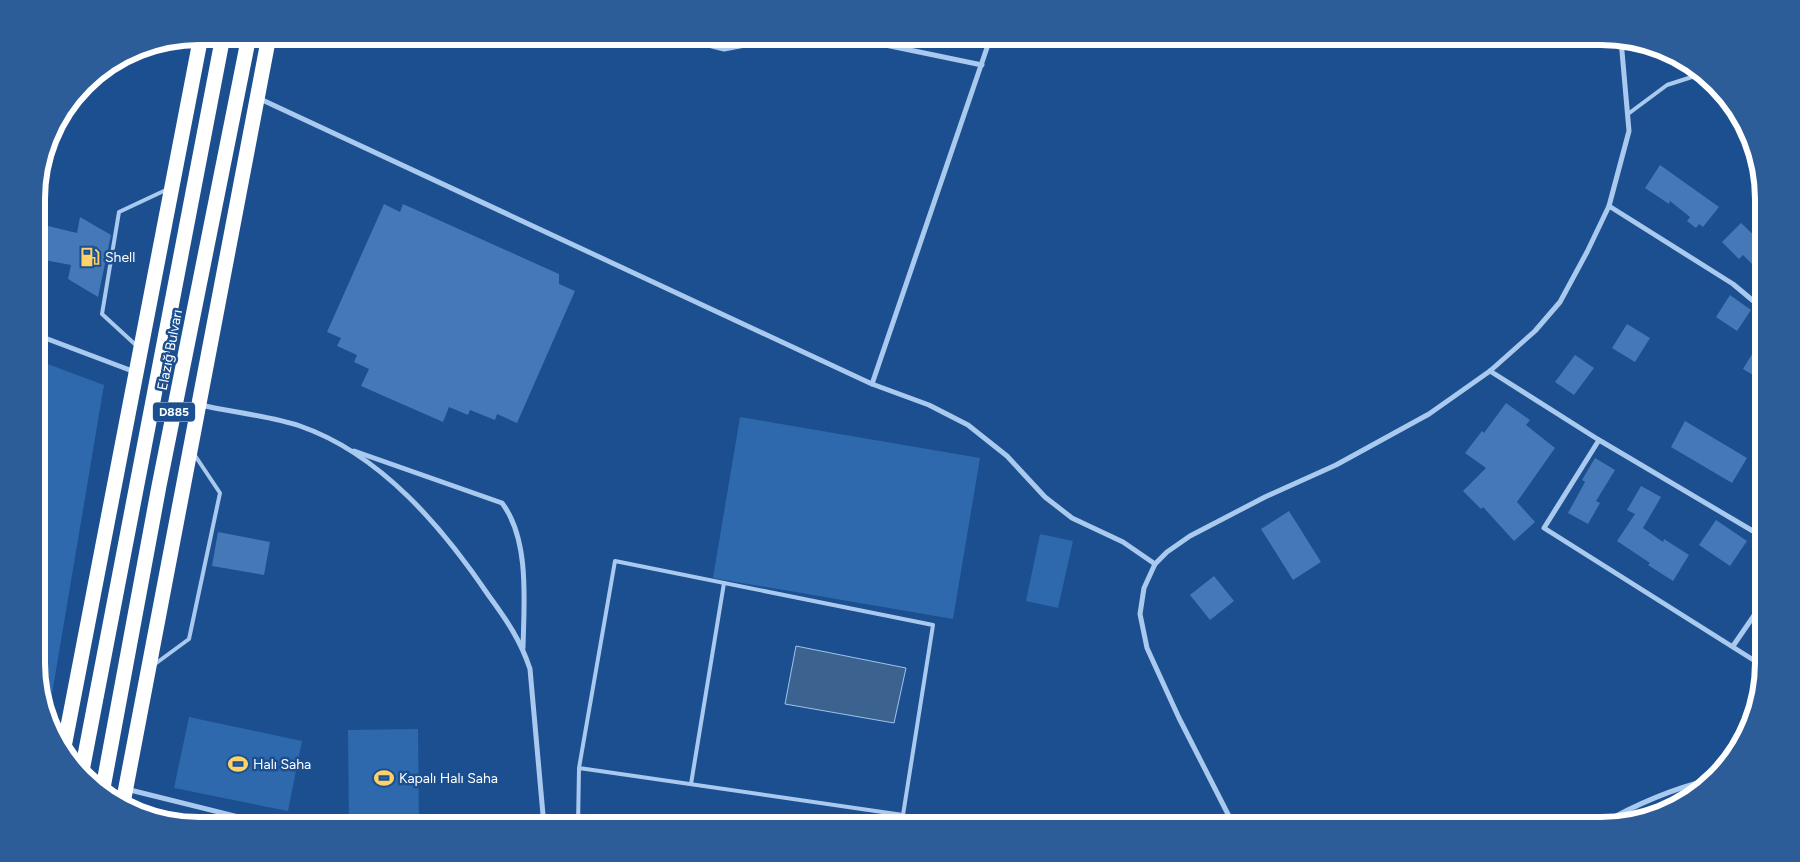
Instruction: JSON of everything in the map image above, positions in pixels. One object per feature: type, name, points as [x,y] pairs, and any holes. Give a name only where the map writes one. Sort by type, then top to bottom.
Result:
[{"type":"highway","points":[[66,739],[135,372],[200,45]]},
{"type":"highway","name":"Elazığ Bulvarı","points":[[83,764],[221,45]]},
{"type":"highway","name":"Elazığ Bulvarı","points":[[104,784],[159,486],[247,45]]},
{"type":"highway","points":[[124,796],[197,404],[268,45]]},
{"type":"street","points":[[708,45],[724,49],[741,45]]},
{"type":"street","points":[[885,45],[982,65]]},
{"type":"street","points":[[872,384],[988,45]]},
{"type":"street","points":[[1229,817],[1179,718],[1147,648],[1140,614],[1144,588],[1155,564],[1167,552],[1190,536],[1336,465],[1429,414],[1490,371],[1535,331],[1560,302],[1609,206],[1629,131],[1622,47]]},
{"type":"street","points":[[258,98],[872,384],[929,405],[968,425],[1006,456],[1045,497],[1072,518],[1123,542],[1155,564]]},
{"type":"street","points":[[1609,206],[1733,284],[1755,302]]},
{"type":"street","points":[[45,338],[135,372]]},
{"type":"street","points":[[1490,371],[1599,440],[1755,532]]},
{"type":"street","points":[[197,404],[300,426],[349,450],[412,474],[502,503],[512,516],[517,532],[524,582],[523,648]]},
{"type":"street","points":[[1599,440],[1544,528],[1755,661]]},
{"type":"street","points":[[349,450],[414,504],[439,530],[467,563],[523,648],[530,668],[543,817]]},
{"type":"street","points":[[1733,646],[1755,615]]},
{"type":"street","points":[[1614,816],[1627,809],[1679,787],[1698,782]]},
{"type":"street","points":[[124,796],[230,817]]},
{"type":"lane","points":[[1628,114],[1667,85],[1694,76]]},
{"type":"lane","points":[[140,349],[102,314],[119,212],[172,187]]},
{"type":"lane","points":[[147,669],[189,639],[220,493],[189,447]]},
{"type":"lane","points":[[578,817],[579,768],[615,561],[933,626],[903,814],[579,768]]},
{"type":"lane","points":[[691,784],[724,583]]},
{"type":"shaded area","points":[[45,363],[104,385],[50,704],[46,683],[45,663]]},
{"type":"shaded area","points":[[740,417],[980,458],[953,619],[713,578]]},
{"type":"shaded area","points":[[1040,534],[1073,541],[1058,608],[1026,601]]},
{"type":"shaded area","points":[[796,646],[906,668],[894,723],[785,704]]},
{"type":"shaded area","name":"Halı Saha","points":[[189,717],[302,741],[288,811],[174,788]]},
{"type":"shaded area","name":"Kapalı Halı Saha","points":[[418,729],[419,817],[349,817],[348,730]]},
{"type":"building","points":[[1660,165],[1719,207],[1703,227],[1699,224],[1696,228],[1687,221],[1690,217],[1670,201],[1669,204],[1645,188]]},
{"type":"building","points":[[384,204],[400,212],[403,204],[559,274],[559,284],[575,291],[517,423],[497,414],[495,420],[470,410],[468,415],[449,407],[443,422],[361,386],[369,369],[354,362],[357,355],[337,346],[341,338],[327,332]]},
{"type":"building","points":[[80,217],[111,235],[98,297],[68,279],[71,265],[45,260],[45,225],[77,233]]},
{"type":"building","points":[[1741,223],[1755,236],[1755,267],[1743,255],[1739,259],[1722,242]]},
{"type":"building","points":[[1730,295],[1751,310],[1737,331],[1716,317]]},
{"type":"building","points":[[1627,324],[1650,338],[1635,362],[1612,348]]},
{"type":"building","points":[[1755,349],[1755,376],[1743,369]]},
{"type":"building","points":[[1575,355],[1594,368],[1574,395],[1555,382]]},
{"type":"building","points":[[1506,403],[1530,420],[1526,425],[1555,448],[1517,502],[1535,522],[1514,541],[1483,507],[1481,509],[1463,491],[1486,468],[1465,453],[1482,431],[1484,433]]},
{"type":"building","points":[[1685,421],[1747,458],[1732,483],[1671,447]]},
{"type":"building","points":[[1595,458],[1615,470],[1596,501],[1600,503],[1588,524],[1568,513],[1585,482],[1582,480]]},
{"type":"building","points":[[1641,486],[1661,497],[1643,528],[1663,542],[1664,539],[1689,555],[1673,581],[1648,565],[1650,563],[1617,541],[1635,514],[1627,510]]},
{"type":"building","points":[[1289,511],[1321,562],[1293,580],[1261,529]]},
{"type":"building","points":[[1716,520],[1747,541],[1730,566],[1699,545]]},
{"type":"building","points":[[218,532],[270,542],[264,575],[212,566]]},
{"type":"building","points":[[1214,576],[1234,601],[1210,620],[1190,595]]},
{"type":"place","name":"Shell","points":[[90,257]]},
{"type":"place","name":"Halı Saha","points":[[238,764]]},
{"type":"place","name":"Kapalı Halı Saha","points":[[384,778]]}]
